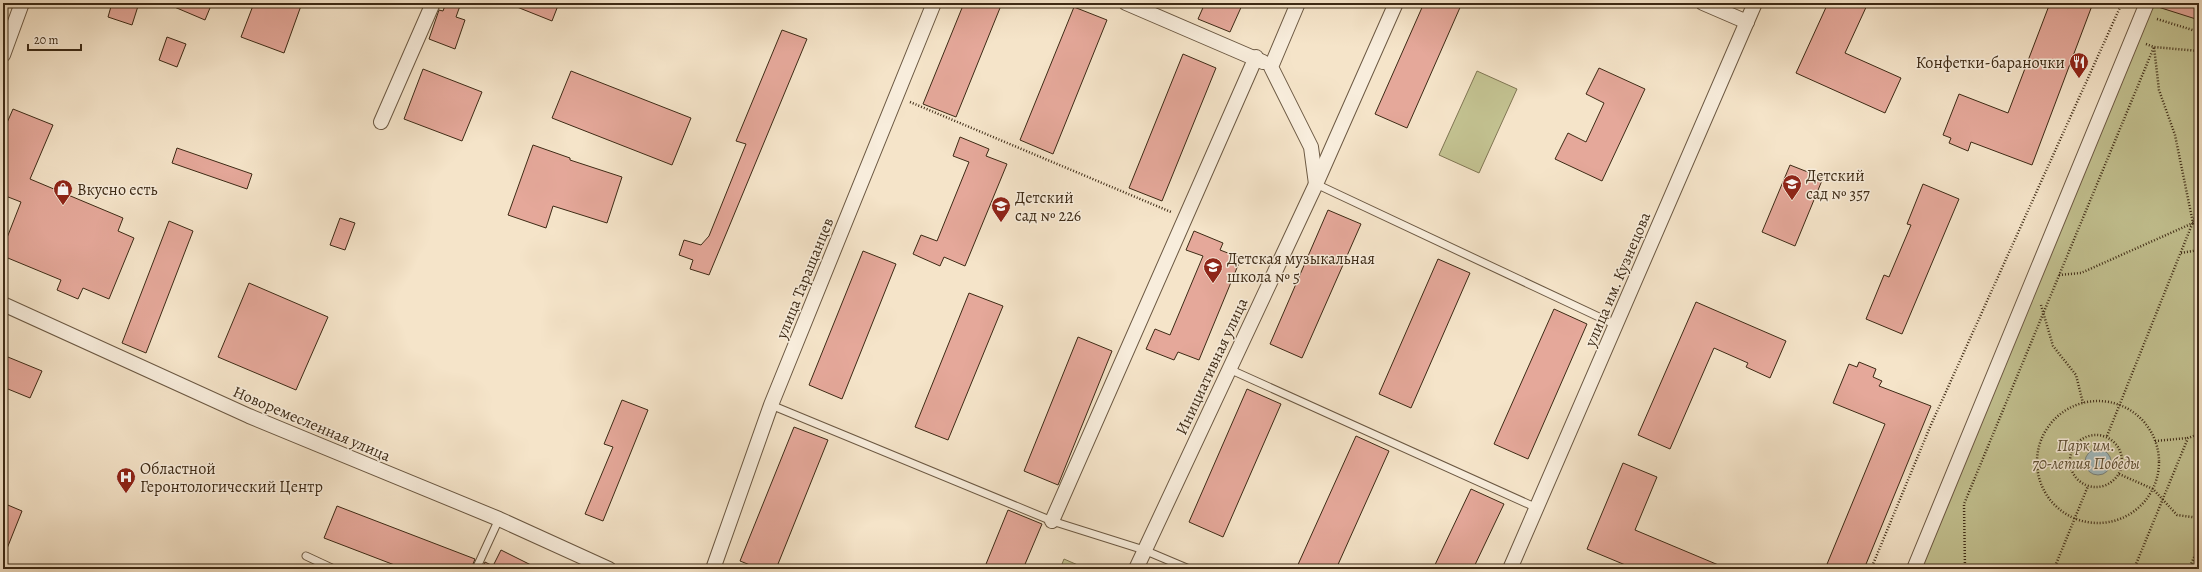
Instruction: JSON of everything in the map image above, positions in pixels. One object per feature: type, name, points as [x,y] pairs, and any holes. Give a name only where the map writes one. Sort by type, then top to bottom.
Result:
[{"type":"street","points":[[4,47],[22,3]]},
{"type":"street","points":[[381,122],[433,3]]},
{"type":"street","name":"улица Таращанцев","points":[[714,569],[771,405],[934,3]]},
{"type":"street","points":[[1126,3],[1256,57],[1271,67],[1311,147],[1316,184]]},
{"type":"street","points":[[1271,67],[1298,3]]},
{"type":"street","name":"Инициативная улица","points":[[1136,569],[1316,184],[1396,3]]},
{"type":"street","points":[[1703,3],[1747,22]]},
{"type":"street","name":"улица им. Кузнецова","points":[[1515,568],[1537,508],[1755,3]]},
{"type":"street","points":[[1914,569],[2148,10]]},
{"type":"street","points":[[1052,521],[1256,57]]},
{"type":"street","name":"Новоремесленная улица","points":[[3,304],[249,416],[499,519],[609,569]]},
{"type":"lane","points":[[1316,184],[1616,325]]},
{"type":"lane","points":[[1229,368],[1537,508]]},
{"type":"lane","points":[[771,405],[1052,521],[1144,550],[1189,569]]},
{"type":"lane","points":[[476,569],[499,519]]},
{"type":"lane","points":[[306,556],[334,569]]},
{"type":"path","points":[[1871,569],[1930,427],[2122,3]]},
{"type":"path","points":[[2148,10],[2199,32]]},
{"type":"path","points":[[2154,46],[2199,51]]},
{"type":"path","points":[[2154,46],[2159,90],[2175,135],[2193,223]]},
{"type":"path","points":[[1965,569],[1964,504],[2154,46]]},
{"type":"path","points":[[897,97],[1186,218]]},
{"type":"path","points":[[2108,436],[2199,206]]},
{"type":"path","points":[[2059,275],[2081,273],[2193,223]]},
{"type":"path","points":[[2181,253],[2199,250]]},
{"type":"path","points":[[2040,302],[2042,314],[2053,346],[2076,375],[2083,403]]},
{"type":"path","points":[[2100,401],[2121,406],[2132,411],[2144,421],[2159,451],[2160,467],[2153,489],[2148,498],[2137,509],[2123,518],[2107,523],[2096,523],[2075,518],[2060,510],[2048,498],[2041,483],[2037,466],[2038,450],[2044,434],[2054,420],[2067,409],[2083,403],[2100,401]]},
{"type":"path","points":[[2099,434],[2108,436],[2120,448],[2123,457],[2119,474],[2114,481],[2106,486],[2088,486],[2080,482],[2073,472],[2070,459],[2076,444],[2086,436],[2099,434]]},
{"type":"path","points":[[2155,441],[2188,438],[2199,434]]},
{"type":"path","points":[[2134,569],[2156,519],[2162,499],[2188,438]]},
{"type":"path","points":[[2119,474],[2153,489],[2177,515],[2199,518]]},
{"type":"path","points":[[2054,569],[2088,486]]},
{"type":"path","points":[[2189,569],[2199,546]]},
{"type":"green space","name":"Парк им. 70-летия Победы","points":[[2150,3],[2199,3],[2199,569],[1917,569]]},
{"type":"green space","points":[[1477,71],[1517,89],[1479,173],[1439,155]]},
{"type":"green space","points":[[1064,559],[1087,569],[1060,569]]},
{"type":"water","points":[[2098,449],[2108,452],[2111,462],[2108,472],[2098,475],[2088,472],[2085,462],[2088,452]]},
{"type":"building","points":[[112,3],[139,3],[132,25],[108,17]]},
{"type":"building","points":[[165,3],[212,3],[205,20]]},
{"type":"building","points":[[254,3],[302,3],[284,53],[241,37]]},
{"type":"building","points":[[446,3],[461,3],[456,17],[465,20],[455,49],[429,39],[439,10],[443,11]]},
{"type":"building","points":[[507,3],[559,3],[552,21]]},
{"type":"building","points":[[964,3],[1002,3],[956,117],[923,104]]},
{"type":"building","points":[[1205,3],[1243,3],[1230,32],[1198,19]]},
{"type":"building","points":[[1424,3],[1462,3],[1407,128],[1375,114]]},
{"type":"building","points":[[1828,3],[1868,3],[1845,53],[1901,78],[1885,113],[1796,73]]},
{"type":"building","points":[[2050,3],[2093,3],[2032,165],[1971,142],[1968,151],[1949,143],[1951,138],[1943,135],[1959,94],[2008,113]]},
{"type":"building","points":[[2155,3],[2199,3],[2199,20],[2155,6]]},
{"type":"building","points":[[1074,7],[1107,20],[1053,154],[1020,140]]},
{"type":"building","points":[[782,30],[807,39],[709,275],[690,269],[693,260],[679,255],[684,240],[701,245],[709,236],[746,144],[736,141]]},
{"type":"building","points":[[167,37],[186,44],[177,67],[159,60]]},
{"type":"building","points":[[1183,54],[1216,68],[1162,201],[1129,188]]},
{"type":"building","points":[[1599,68],[1645,89],[1602,181],[1555,159],[1568,133],[1586,142],[1604,103],[1586,94]]},
{"type":"building","points":[[423,69],[482,92],[462,141],[404,119]]},
{"type":"building","points":[[571,71],[691,118],[672,165],[552,118]]},
{"type":"building","points":[[13,109],[53,125],[30,179],[123,218],[118,231],[134,238],[109,299],[83,288],[78,299],[57,290],[61,280],[3,256],[3,248],[21,202],[3,195],[3,132]]},
{"type":"building","points":[[960,137],[989,149],[986,156],[1007,164],[965,266],[944,257],[940,266],[913,254],[921,235],[937,241],[969,162],[953,156]]},
{"type":"building","points":[[533,145],[570,158],[570,160],[622,177],[607,223],[553,206],[546,228],[508,215]]},
{"type":"building","points":[[177,148],[252,174],[247,189],[172,163]]},
{"type":"building","points":[[1790,165],[1823,178],[1795,246],[1762,232]]},
{"type":"building","points":[[1923,184],[1959,199],[1902,334],[1866,319],[1884,275],[1889,277],[1911,225],[1907,224]]},
{"type":"building","points":[[1328,210],[1361,224],[1302,358],[1270,344]]},
{"type":"building","points":[[340,218],[355,223],[345,250],[330,245]]},
{"type":"building","points":[[169,221],[193,231],[146,353],[122,343]]},
{"type":"building","points":[[1194,231],[1223,243],[1220,250],[1241,258],[1199,360],[1178,352],[1174,360],[1146,349],[1155,329],[1170,335],[1203,256],[1186,250]]},
{"type":"building","points":[[863,251],[896,264],[842,399],[809,385]]},
{"type":"building","points":[[1438,259],[1470,273],[1411,408],[1379,394]]},
{"type":"building","points":[[249,283],[328,317],[296,390],[218,357]]},
{"type":"building","points":[[969,293],[1003,306],[948,440],[915,427]]},
{"type":"building","points":[[1696,302],[1786,341],[1770,378],[1746,367],[1748,363],[1714,348],[1670,449],[1638,435]]},
{"type":"building","points":[[1554,309],[1587,324],[1528,459],[1494,444]]},
{"type":"building","points":[[1078,337],[1112,351],[1058,485],[1024,471]]},
{"type":"building","points":[[3,355],[42,371],[30,398],[3,387]]},
{"type":"building","points":[[1859,362],[1876,369],[1873,377],[1882,381],[1879,386],[1931,406],[1864,569],[1825,569],[1885,424],[1833,403],[1849,364],[1857,367]]},
{"type":"building","points":[[1247,389],[1281,404],[1223,537],[1189,522]]},
{"type":"building","points":[[622,400],[648,410],[603,521],[585,514],[613,447],[604,444]]},
{"type":"building","points":[[794,427],[828,440],[776,569],[760,569],[740,561]]},
{"type":"building","points":[[1356,436],[1389,451],[1336,569],[1296,569]]},
{"type":"building","points":[[1623,463],[1657,477],[1635,530],[1728,569],[1635,569],[1587,549]]},
{"type":"building","points":[[1471,489],[1504,504],[1473,569],[1433,569]]},
{"type":"building","points":[[3,503],[22,511],[4,556],[3,556]]},
{"type":"building","points":[[337,506],[475,559],[471,569],[405,569],[324,538]]},
{"type":"building","points":[[1008,510],[1042,524],[1023,569],[984,569]]},
{"type":"building","points":[[501,550],[539,569],[482,569],[485,562],[493,566]]},
{"type":"place","name":"Конфетки-бараночки","points":[[2079,79]]},
{"type":"place","name":"Детский сад № 357","points":[[1792,201]]},
{"type":"place","name":"Вкусно есть","points":[[63,206]]},
{"type":"place","name":"Детский сад № 226","points":[[1001,223]]},
{"type":"place","name":"Детская музыкальная школа № 5","points":[[1213,284]]},
{"type":"place","name":"Областной Геронтологический Центр","points":[[126,494]]}]
